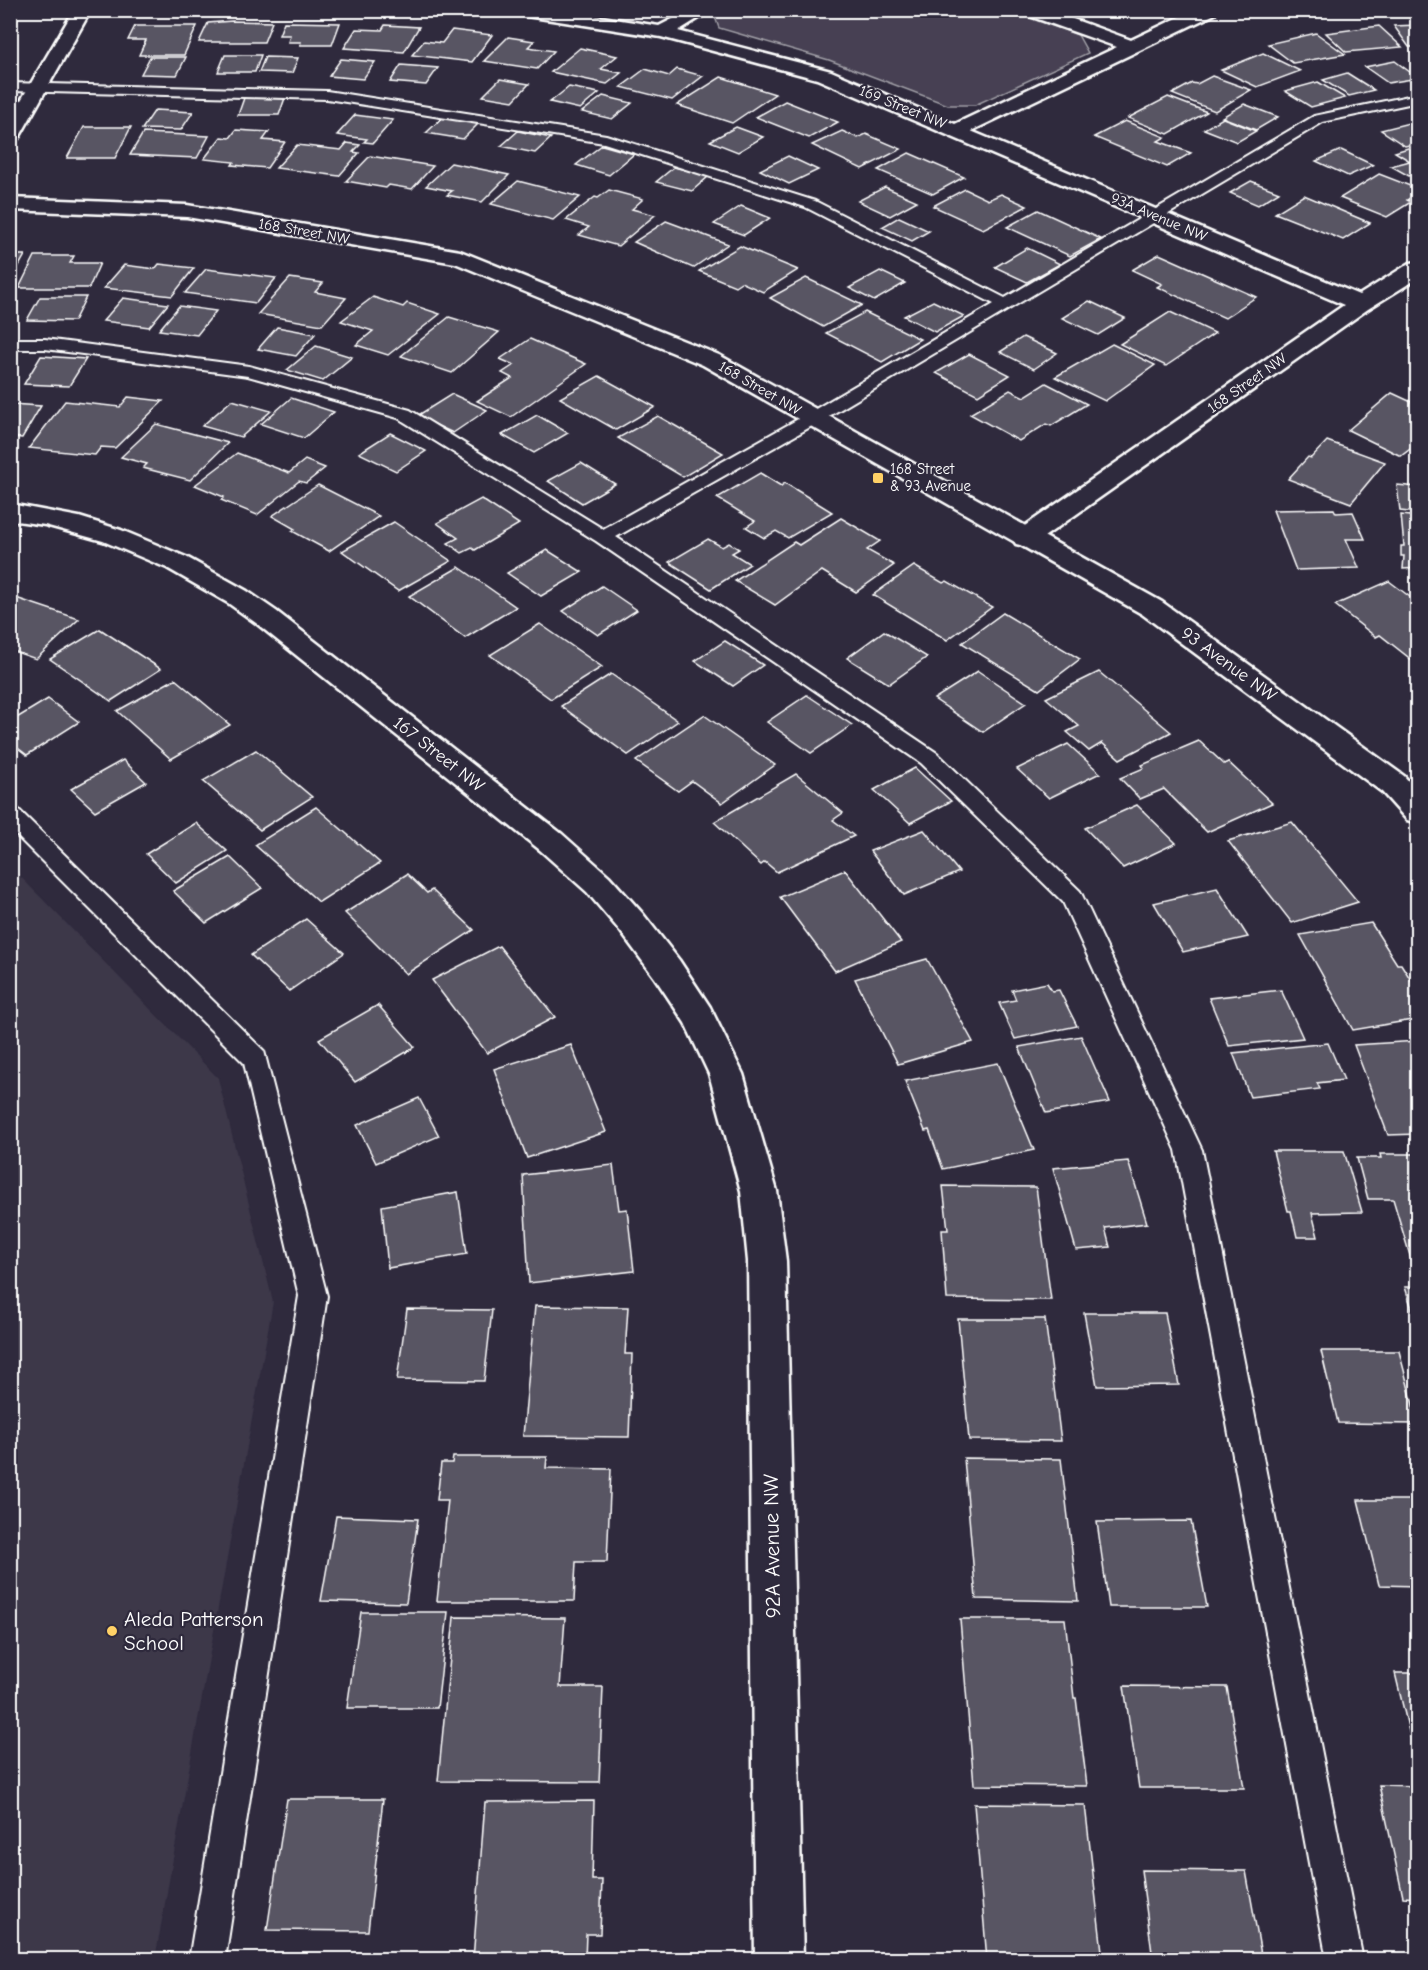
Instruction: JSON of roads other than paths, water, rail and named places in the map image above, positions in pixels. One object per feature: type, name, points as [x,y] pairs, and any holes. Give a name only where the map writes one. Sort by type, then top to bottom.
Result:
[{"type":"street","points":[[10,136],[83,10]]},
{"type":"street","name":"169 Street NW","points":[[520,10],[662,32],[824,75],[957,130],[1209,10]]},
{"type":"street","points":[[662,32],[704,10]]},
{"type":"street","points":[[1030,10],[1131,46]]},
{"type":"street","name":"93A Avenue NW","points":[[957,130],[1360,304]]},
{"type":"street","name":"168 Street NW","points":[[10,204],[187,211],[460,257],[711,360],[1025,538],[1360,304],[1418,268]]},
{"type":"street","name":"167 Street NW","points":[[10,512],[69,523],[120,538],[175,560],[234,594],[551,842],[598,884],[632,922],[668,969],[698,1016],[726,1074],[745,1135]]},
{"type":"street","name":"93 Avenue NW","points":[[1025,538],[1152,608],[1393,784],[1418,812]]},
{"type":"street","name":"92A Avenue NW","points":[[745,1135],[759,1191],[767,1261],[779,1959]]},
{"type":"lane","points":[[10,87],[327,95],[606,139],[810,204],[1005,304]]},
{"type":"lane","points":[[603,537],[813,418],[1318,118],[1418,98]]},
{"type":"lane","points":[[10,344],[45,344],[249,371],[404,414],[603,537],[929,758],[1072,897],[1189,1150],[1345,1959]]},
{"type":"lane","points":[[10,815],[255,1058],[313,1296],[207,1959]]},
{"type":"place","name":"168 Street & 93 Avenue","points":[[878,478]]},
{"type":"place","name":"Aleda Patterson School","points":[[112,1631]]}]
